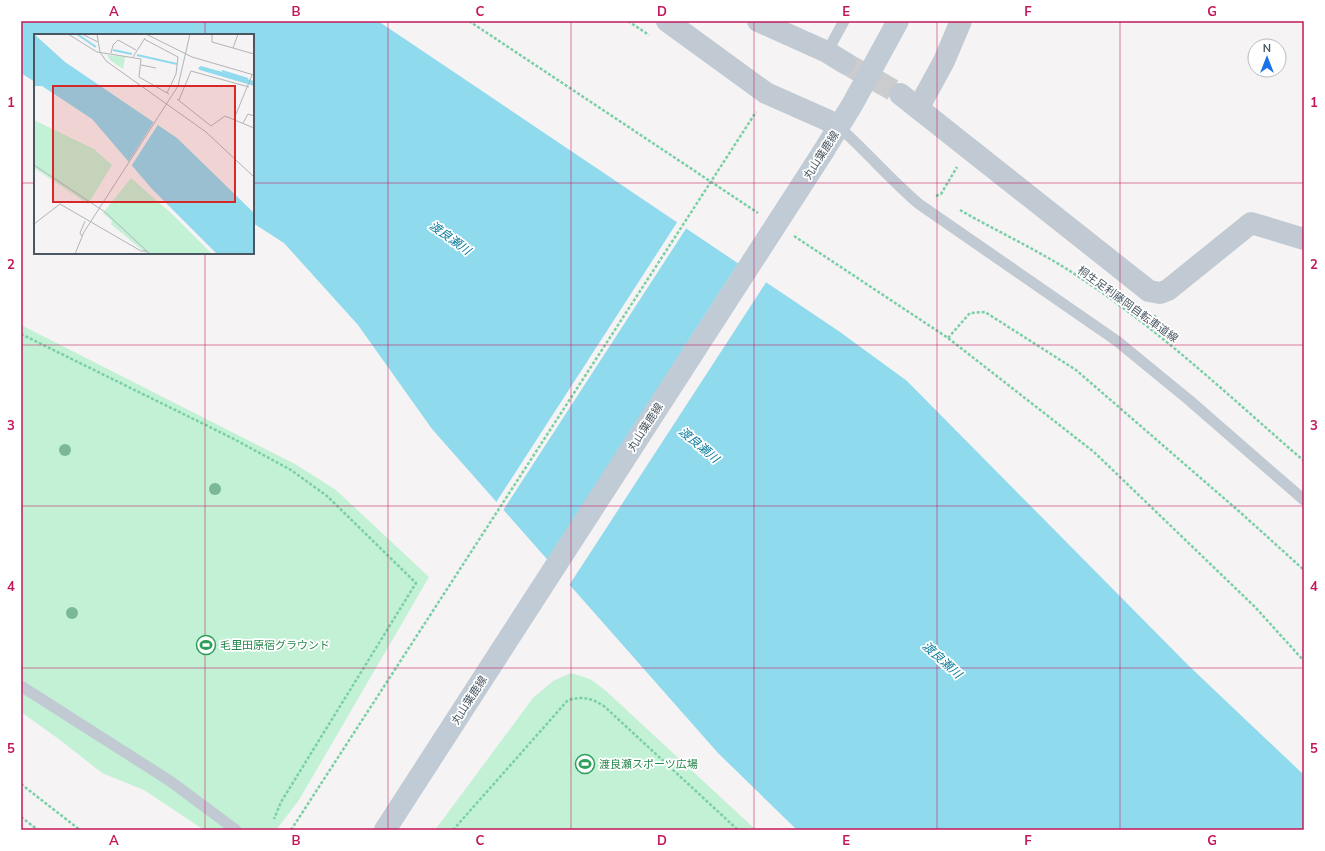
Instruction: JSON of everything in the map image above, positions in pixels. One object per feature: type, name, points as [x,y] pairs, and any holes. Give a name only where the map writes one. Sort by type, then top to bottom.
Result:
[{"type":"main road","name":"丸山葉鹿線","points":[[385,830],[839,127],[898,21]]},
{"type":"street","points":[[667,21],[766,93],[827,120],[839,127]]},
{"type":"street","points":[[758,21],[836,58]]},
{"type":"street","points":[[919,107],[944,61],[961,21]]},
{"type":"street","points":[[900,94],[919,107],[1149,291],[1160,293],[1168,290],[1251,223],[1304,239]]},
{"type":"lane","points":[[836,58],[844,21]]},
{"type":"lane","points":[[839,127],[857,143],[895,183],[919,204],[1117,341],[1189,400],[1304,500]]},
{"type":"lane","points":[[21,686],[170,781],[236,830]]},
{"type":"path","points":[[469,21],[761,215]]},
{"type":"path","points":[[291,830],[756,112]]},
{"type":"path","points":[[941,194],[961,161]]},
{"type":"path","points":[[934,196],[941,200]]},
{"type":"path","name":"桐生足利藤岡自転車道線","points":[[954,207],[1075,274],[1147,325],[1304,461]]},
{"type":"path","points":[[788,232],[948,338],[1094,452],[1255,607],[1304,661]]},
{"type":"path","points":[[948,338],[970,313],[985,312],[1076,370],[1241,512],[1304,570]]},
{"type":"path","points":[[1147,325],[1152,319]]},
{"type":"path","points":[[21,334],[232,438],[291,470],[327,496],[416,583],[281,802],[274,819]]},
{"type":"path","points":[[453,830],[568,700],[582,696],[594,699],[605,706],[738,830]]},
{"type":"path","points":[[21,784],[80,830]]},
{"type":"path","points":[[21,817],[38,830]]},
{"type":"green space","name":"毛里田原宿グラウンド","points":[[21,325],[295,464],[336,490],[429,577],[299,800],[276,830],[204,830],[144,790],[102,773],[21,712]]},
{"type":"green space","name":"渡良瀬スポーツ広場","points":[[571,673],[590,679],[605,690],[756,830],[435,830],[533,698],[553,681]]},
{"type":"water","name":"渡良瀬川","points":[[21,21],[378,21],[840,332],[907,381],[1189,666],[1304,775],[1304,830],[797,830],[718,753],[432,429],[358,325],[284,243],[254,224],[254,34],[34,34],[34,81],[21,73]]},
{"type":"pier","points":[[678,221],[687,227],[502,512],[495,504]]},
{"type":"pier","points":[[739,262],[767,281],[568,587],[546,562]]},
{"type":"tunnel","points":[[845,63],[900,94]]},
{"type":"place","name":"毛里田原宿グラウンド","points":[[206,645]]},
{"type":"place","name":"渡良瀬スポーツ広場","points":[[585,764]]}]
